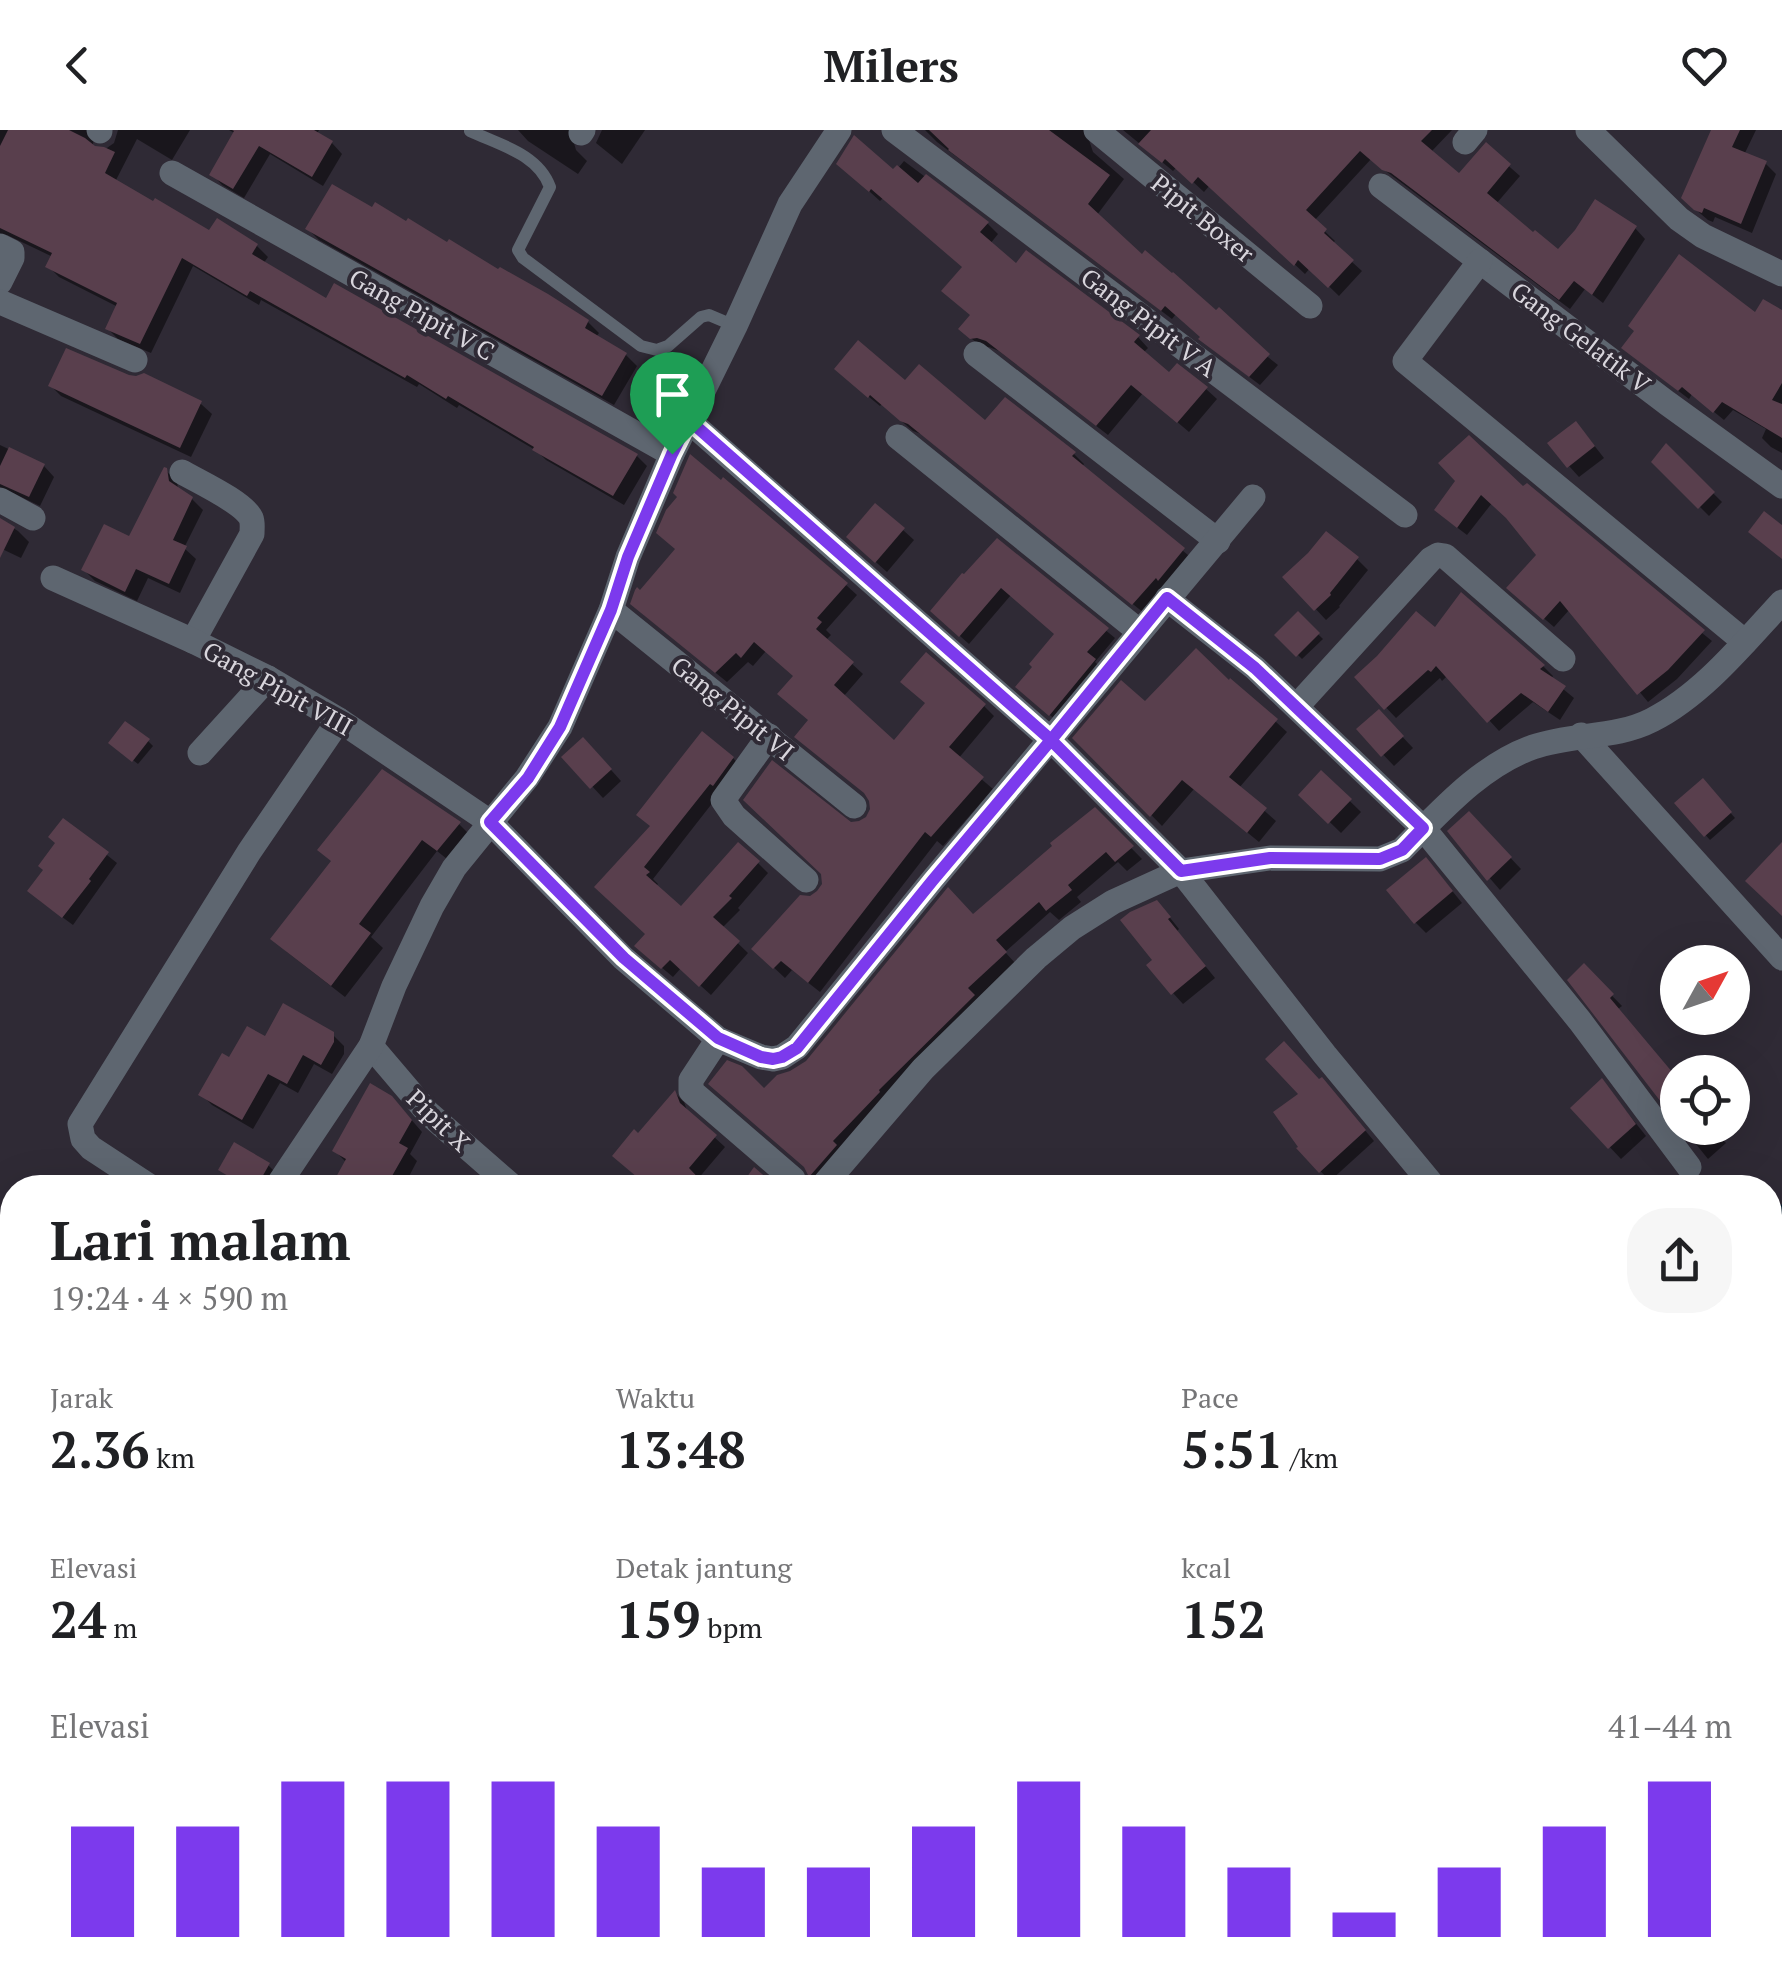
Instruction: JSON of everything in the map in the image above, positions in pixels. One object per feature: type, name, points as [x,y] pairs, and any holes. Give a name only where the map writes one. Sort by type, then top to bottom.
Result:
[{"type":"street","points":[[285,1175],[370,1046],[394,986],[454,868],[528,778],[560,727],[672,454],[790,204],[838,130]]},
{"type":"street","name":"Gang Pipit V A","points":[[894,130],[1404,515]]},
{"type":"street","name":"Pipit Boxer","points":[[1096,130],[1310,306]]},
{"type":"street","points":[[1588,130],[1679,219],[1702,236],[1782,274]]},
{"type":"street","name":"Gang Pipit V C","points":[[172,173],[672,454]]},
{"type":"street","name":"Gang Gelatik V","points":[[1381,186],[1782,486]]},
{"type":"street","points":[[0,246],[12,252],[0,282]]},
{"type":"street","points":[[1480,261],[1399,368],[1744,642]]},
{"type":"street","points":[[0,302],[135,360]]},
{"type":"street","points":[[976,354],[1218,541]]},
{"type":"street","points":[[689,420],[1051,740],[1181,871],[1424,1175]]},
{"type":"street","points":[[898,437],[1140,632]]},
{"type":"street","points":[[182,472],[236,504],[249,514],[252,522],[252,534],[193,640]]},
{"type":"street","name":"Gang Pipit VIII","points":[[52,578],[193,640],[340,720],[490,822],[624,958],[718,1038],[773,1059],[797,1048],[1253,496]]},
{"type":"street","points":[[0,500],[33,518]]},
{"type":"street","points":[[1297,706],[1438,555],[1445,556],[1563,658]]},
{"type":"street","points":[[1167,598],[1255,668],[1423,828],[1580,1021],[1689,1167]]},
{"type":"street","points":[[832,1175],[924,1069],[1036,958],[1112,902],[1181,871],[1270,858],[1380,859],[1402,850],[1454,797],[1492,768],[1532,748],[1581,735],[1620,733],[1653,720],[1690,696],[1782,602]]},
{"type":"street","name":"Gang Pipit VI","points":[[611,610],[854,806]]},
{"type":"street","points":[[200,752],[268,678]]},
{"type":"street","points":[[132,1175],[90,1148],[80,1124],[249,852],[340,720]]},
{"type":"street","points":[[1581,735],[1782,958]]},
{"type":"street","points":[[768,736],[722,800],[734,816],[806,880]]},
{"type":"street","points":[[718,1038],[691,1080],[691,1091],[788,1175]]},
{"type":"street","name":"Pipit X","points":[[370,1046],[428,1113],[494,1175]]},
{"type":"lane","points":[[470,131],[533,161],[546,175],[550,186],[518,250],[523,258],[641,346],[657,350],[668,346],[701,317],[709,315],[735,326]]},
{"type":"building","points":[[8,130],[69,130],[95,146],[115,152],[105,173],[153,201],[155,198],[209,230],[217,218],[258,244],[252,254],[326,298],[334,283],[638,454],[613,496],[448,396],[446,399],[407,375],[405,378],[250,291],[247,296],[182,258],[140,344],[105,329],[117,303],[45,267],[52,253],[0,228],[0,146]]},
{"type":"building","points":[[232,130],[314,130],[333,141],[312,177],[259,146],[233,189],[209,175]]},
{"type":"building","points":[[929,130],[1049,130],[1110,175],[1088,204],[1142,254],[1145,250],[1216,310],[1219,307],[1270,354],[1249,377],[1198,339],[1165,306],[1161,311],[948,150]]},
{"type":"building","points":[[1151,130],[1432,130],[1421,141],[1459,173],[1486,142],[1511,164],[1487,193],[1558,249],[1595,199],[1637,226],[1592,295],[1574,281],[1559,300],[1360,151],[1306,210],[1354,260],[1328,288],[1298,260],[1294,266],[1198,177],[1192,184],[1165,159],[1162,163],[1138,144]]},
{"type":"building","points":[[1711,130],[1740,130],[1732,147],[1767,161],[1741,224],[1704,208],[1702,213],[1694,210],[1681,198]]},
{"type":"building","points":[[854,135],[893,169],[897,165],[918,183],[926,174],[989,222],[980,232],[1016,263],[1026,250],[1140,335],[1134,342],[1169,372],[1177,363],[1208,387],[1177,423],[1131,385],[1096,426],[986,341],[970,339],[958,329],[970,315],[941,291],[962,267],[836,164]]},
{"type":"building","points":[[332,184],[372,207],[375,202],[447,242],[449,239],[589,320],[585,328],[627,353],[602,396],[305,229]]},
{"type":"building","points":[[1679,254],[1755,312],[1763,299],[1782,310],[1782,383],[1772,400],[1782,404],[1782,438],[1722,402],[1713,413],[1682,387],[1678,391],[1621,348],[1634,331],[1628,326]]},
{"type":"building","points":[[858,340],[905,380],[919,364],[985,420],[1005,397],[1076,452],[1072,456],[1185,548],[1132,605],[834,369]]},
{"type":"building","points":[[66,348],[129,375],[144,373],[202,401],[180,448],[48,386]]},
{"type":"building","points":[[1576,421],[1595,446],[1567,468],[1547,443]]},
{"type":"building","points":[[1469,435],[1523,486],[1527,483],[1705,630],[1668,670],[1637,695],[1560,601],[1543,620],[1506,588],[1536,555],[1481,495],[1457,528],[1434,510],[1455,481],[1438,463]]},
{"type":"building","points":[[1666,443],[1715,492],[1698,509],[1651,462]]},
{"type":"building","points":[[9,447],[45,464],[29,497],[0,484],[0,466]]},
{"type":"building","points":[[690,454],[721,480],[723,477],[848,583],[817,618],[822,622],[816,629],[854,662],[834,685],[894,740],[925,703],[900,682],[926,652],[986,704],[949,747],[984,777],[931,837],[925,832],[808,983],[781,961],[773,969],[751,949],[800,895],[810,896],[817,891],[822,884],[821,874],[743,800],[772,760],[851,822],[866,817],[869,801],[794,737],[808,720],[777,694],[793,676],[754,642],[741,658],[736,653],[715,673],[630,604],[637,587],[640,590],[675,549],[656,533],[677,497],[673,493]]},
{"type":"building","points":[[164,467],[169,481],[193,497],[173,540],[187,546],[169,584],[136,569],[125,592],[81,570],[104,524],[129,536]]},
{"type":"building","points":[[875,503],[905,528],[875,563],[846,537]]},
{"type":"building","points":[[1764,511],[1782,525],[1782,559],[1748,532]]},
{"type":"building","points":[[0,518],[15,527],[0,558]]},
{"type":"building","points":[[1326,531],[1359,557],[1314,611],[1282,577]]},
{"type":"building","points":[[997,538],[1109,628],[1087,652],[1096,659],[1049,716],[1015,687],[1054,634],[1001,588],[959,637],[930,611]]},
{"type":"building","points":[[1461,592],[1545,665],[1540,669],[1566,686],[1548,712],[1521,693],[1487,723],[1436,666],[1384,710],[1354,677],[1416,611],[1435,627]]},
{"type":"building","points":[[1298,611],[1320,633],[1296,657],[1274,635]]},
{"type":"building","points":[[1196,648],[1278,719],[1229,777],[1267,808],[1247,833],[1182,780],[1150,817],[1072,738],[1121,680],[1145,701]]},
{"type":"building","points":[[1379,709],[1404,736],[1381,757],[1356,729]]},
{"type":"building","points":[[125,721],[150,739],[132,762],[108,743]]},
{"type":"building","points":[[702,731],[734,757],[644,867],[650,872],[646,875],[681,906],[738,842],[760,861],[713,917],[740,941],[699,987],[670,960],[661,969],[634,946],[645,934],[594,887],[650,826],[636,815]]},
{"type":"building","points":[[583,737],[612,769],[590,789],[561,757]]},
{"type":"building","points":[[382,769],[461,822],[437,851],[422,840],[359,924],[371,933],[331,986],[270,939],[331,861],[317,850]]},
{"type":"building","points":[[1321,770],[1352,799],[1328,824],[1298,795]]},
{"type":"building","points":[[1703,778],[1732,812],[1704,837],[1674,803]]},
{"type":"building","points":[[1095,807],[1134,846],[1115,862],[1106,852],[1068,885],[1072,890],[1046,911],[1039,902],[996,940],[1007,952],[968,988],[975,995],[879,1090],[833,1141],[837,1145],[811,1175],[708,1084],[727,1060],[742,1066],[764,1088],[777,1075],[806,1061],[948,887],[973,914],[1052,846],[1050,843]]},
{"type":"building","points":[[1469,811],[1512,857],[1487,881],[1447,831]]},
{"type":"building","points":[[63,818],[109,852],[62,918],[27,891],[43,870],[38,866],[55,843],[48,837]]},
{"type":"building","points":[[1782,842],[1782,916],[1745,881]]},
{"type":"building","points":[[1426,857],[1453,891],[1414,924],[1386,890]]},
{"type":"building","points":[[1157,900],[1206,966],[1171,995],[1146,965],[1152,960],[1120,920]]},
{"type":"building","points":[[1584,963],[1614,994],[1610,998],[1660,1058],[1660,1101],[1567,980]]},
{"type":"building","points":[[283,1003],[334,1032],[334,1042],[321,1065],[303,1055],[287,1084],[268,1074],[242,1120],[198,1095],[222,1053],[229,1057],[247,1026],[265,1036]]},
{"type":"building","points":[[1284,1041],[1319,1079],[1322,1077],[1366,1130],[1319,1173],[1296,1148],[1273,1112],[1298,1094],[1265,1059]]},
{"type":"building","points":[[1602,1078],[1636,1124],[1608,1149],[1570,1108]]},
{"type":"building","points":[[370,1083],[392,1096],[412,1120],[399,1143],[408,1148],[393,1175],[337,1175],[346,1159],[332,1151]]},
{"type":"building","points":[[675,1090],[680,1103],[717,1135],[689,1168],[696,1175],[635,1175],[612,1156],[634,1129],[638,1133]]},
{"type":"building","points":[[234,1142],[270,1163],[263,1175],[226,1175],[218,1170]]},
{"type":"route","points":[[672,454],[560,727],[528,778],[490,822],[624,958],[718,1038],[773,1059],[797,1048],[1051,740],[1181,871],[1270,858],[1380,859],[1402,850],[1423,828],[1255,668],[1167,598],[1051,740],[689,420],[672,454]]}]
